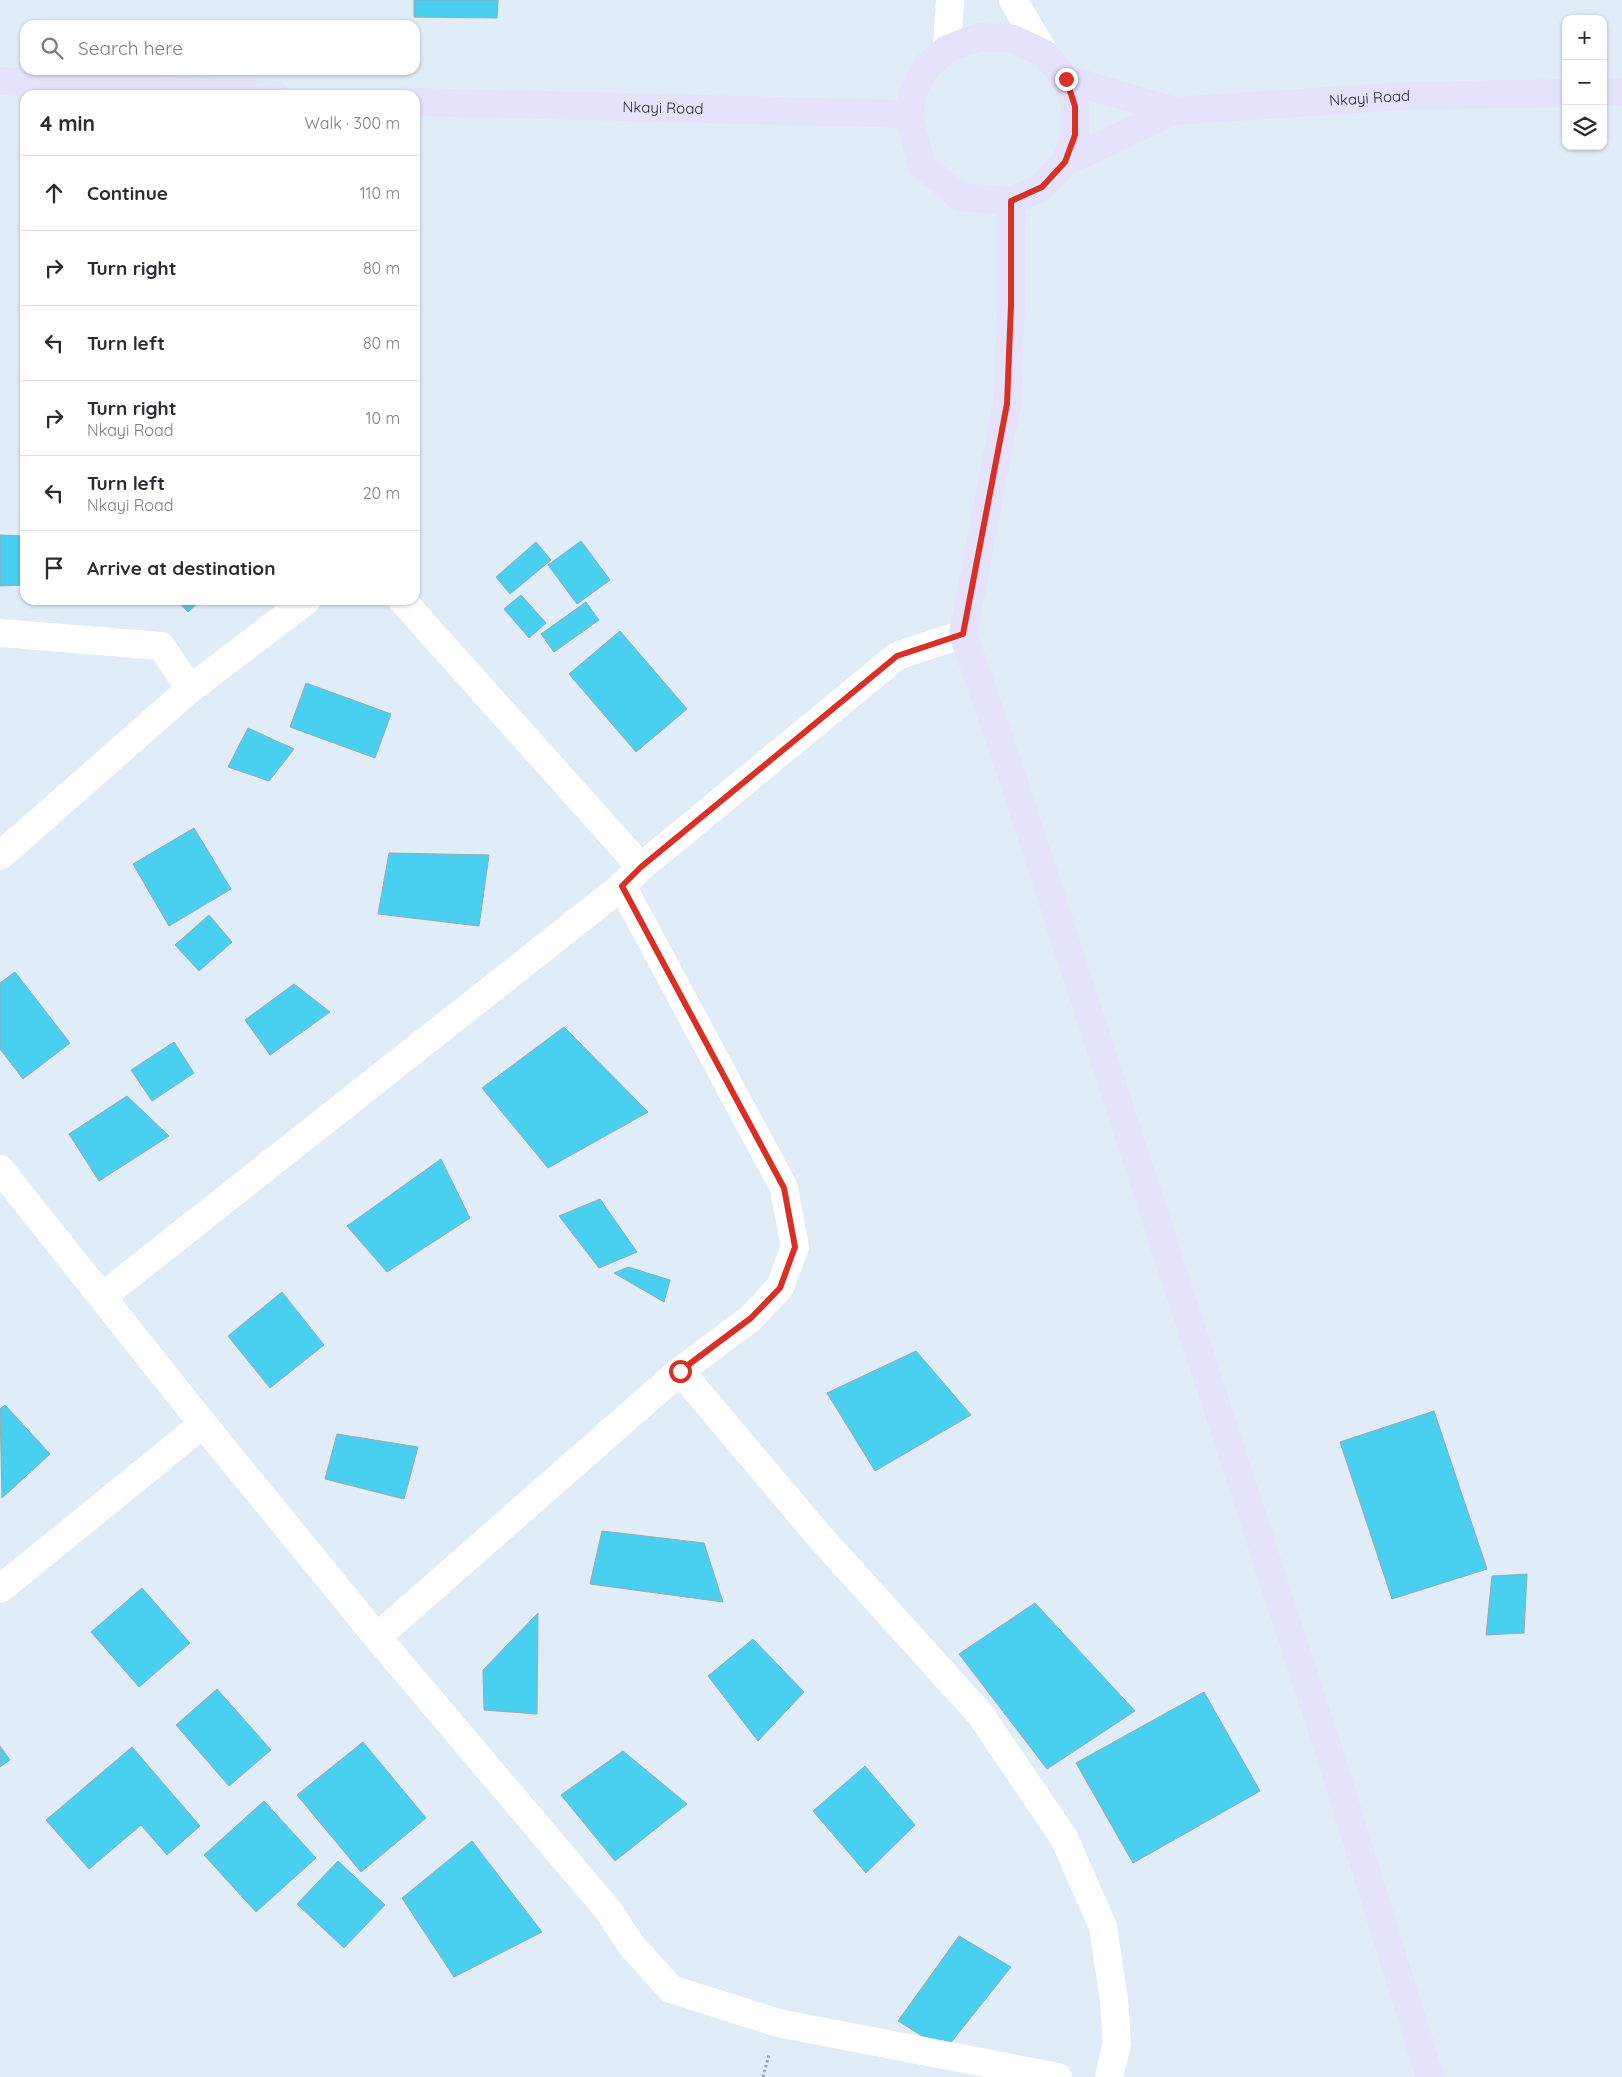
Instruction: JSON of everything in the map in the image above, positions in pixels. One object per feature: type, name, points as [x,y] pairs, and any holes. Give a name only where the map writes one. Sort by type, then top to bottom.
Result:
[{"type":"main road","name":"Nkayi Road","points":[[979,37],[1014,39],[1045,54],[1066,79],[1075,106],[1075,135],[1065,162],[1042,187],[1011,201],[960,197],[921,164],[909,114],[914,89],[927,66],[947,49],[979,37]]},
{"type":"main road","name":"Nkayi Road","points":[[1066,79],[1174,111],[1404,96],[1562,93]]},
{"type":"main road","points":[[0,82],[169,90]]},
{"type":"main road","points":[[1607,92],[1622,92]]},
{"type":"main road","name":"Nkayi Road","points":[[420,102],[909,114]]},
{"type":"main road","name":"Nkayi Road","points":[[1065,162],[1174,111]]},
{"type":"main road","points":[[1011,201],[1011,305],[1007,404],[963,634],[1008,764],[1331,1758],[1430,2077]]},
{"type":"street","points":[[947,49],[950,0]]},
{"type":"street","points":[[1013,0],[1045,54]]},
{"type":"street","points":[[0,856],[190,689],[300,605]]},
{"type":"street","points":[[406,605],[641,867]]},
{"type":"street","points":[[0,633],[161,646],[190,689]]},
{"type":"street","points":[[103,1296],[622,886],[641,867],[897,656],[963,634]]},
{"type":"street","points":[[377,1637],[680,1371],[751,1318],[780,1288],[795,1247],[784,1188],[622,886]]},
{"type":"street","points":[[0,1168],[203,1424],[377,1637],[608,1910],[630,1945],[671,1989],[778,2023],[1058,2077]]},
{"type":"street","points":[[680,1371],[820,1537],[980,1714],[1064,1838],[1103,1927],[1114,2000],[1117,2044],[1109,2077]]},
{"type":"street","points":[[0,1590],[203,1424]]},
{"type":"building","points":[[414,0],[498,0],[497,18],[414,17]]},
{"type":"building","points":[[0,535],[20,536],[20,585],[0,586]]},
{"type":"building","points":[[581,541],[610,580],[577,604],[548,565]]},
{"type":"building","points":[[536,542],[551,560],[510,594],[496,577]]},
{"type":"building","points":[[521,595],[546,623],[529,638],[504,609]]},
{"type":"building","points":[[586,602],[599,620],[554,652],[541,634]]},
{"type":"building","points":[[182,605],[196,605],[188,612]]},
{"type":"building","points":[[620,631],[687,709],[636,752],[569,674]]},
{"type":"building","points":[[306,683],[391,714],[375,758],[290,727]]},
{"type":"building","points":[[248,728],[294,749],[269,781],[228,767]]},
{"type":"building","points":[[194,828],[231,889],[169,926],[133,864]]},
{"type":"building","points":[[389,853],[489,855],[479,926],[378,914]]},
{"type":"building","points":[[209,915],[232,942],[199,971],[175,945]]},
{"type":"building","points":[[15,972],[70,1043],[23,1079],[0,1049],[0,983]]},
{"type":"building","points":[[294,984],[330,1012],[270,1055],[245,1020]]},
{"type":"building","points":[[564,1027],[648,1112],[548,1168],[482,1088]]},
{"type":"building","points":[[174,1042],[194,1073],[152,1101],[131,1070]]},
{"type":"building","points":[[127,1096],[169,1136],[99,1181],[69,1134]]},
{"type":"building","points":[[441,1159],[470,1218],[387,1272],[347,1226]]},
{"type":"building","points":[[600,1199],[637,1252],[599,1268],[559,1216]]},
{"type":"building","points":[[628,1267],[670,1280],[664,1302],[614,1273]]},
{"type":"building","points":[[282,1292],[324,1345],[270,1388],[228,1336]]},
{"type":"building","points":[[916,1351],[971,1415],[875,1471],[827,1393]]},
{"type":"building","points":[[5,1405],[50,1454],[2,1498],[0,1409]]},
{"type":"building","points":[[1434,1411],[1487,1569],[1392,1599],[1340,1442]]},
{"type":"building","points":[[337,1434],[418,1447],[404,1499],[325,1479]]},
{"type":"building","points":[[602,1531],[704,1543],[723,1602],[590,1584]]},
{"type":"building","points":[[1527,1574],[1524,1633],[1486,1635],[1492,1576]]},
{"type":"building","points":[[142,1588],[190,1643],[139,1687],[91,1632]]},
{"type":"building","points":[[1035,1603],[1135,1711],[1047,1769],[959,1654]]},
{"type":"building","points":[[538,1613],[537,1714],[484,1710],[483,1670]]},
{"type":"building","points":[[753,1639],[804,1692],[758,1741],[708,1676]]},
{"type":"building","points":[[217,1689],[271,1750],[229,1786],[176,1725]]},
{"type":"building","points":[[1204,1692],[1260,1791],[1133,1863],[1076,1763]]},
{"type":"building","points":[[363,1742],[426,1818],[361,1872],[297,1795]]},
{"type":"building","points":[[0,1746],[10,1760],[0,1767]]},
{"type":"building","points":[[132,1747],[200,1826],[167,1855],[141,1825],[89,1869],[46,1820]]},
{"type":"building","points":[[623,1751],[687,1804],[615,1861],[561,1795]]},
{"type":"building","points":[[865,1766],[915,1825],[866,1873],[813,1811]]},
{"type":"building","points":[[264,1801],[316,1858],[256,1912],[204,1855]]},
{"type":"building","points":[[472,1841],[542,1932],[454,1977],[402,1898]]},
{"type":"building","points":[[338,1861],[385,1905],[344,1948],[297,1904]]},
{"type":"building","points":[[959,1936],[1011,1967],[945,2050],[898,2021]]},
{"type":"route","points":[[680,1371],[751,1318],[780,1288],[795,1247],[784,1188],[622,886],[641,867],[897,656],[963,634],[1007,404],[1011,305],[1011,201],[1042,187],[1065,162],[1075,135],[1075,106],[1066,79]]}]
